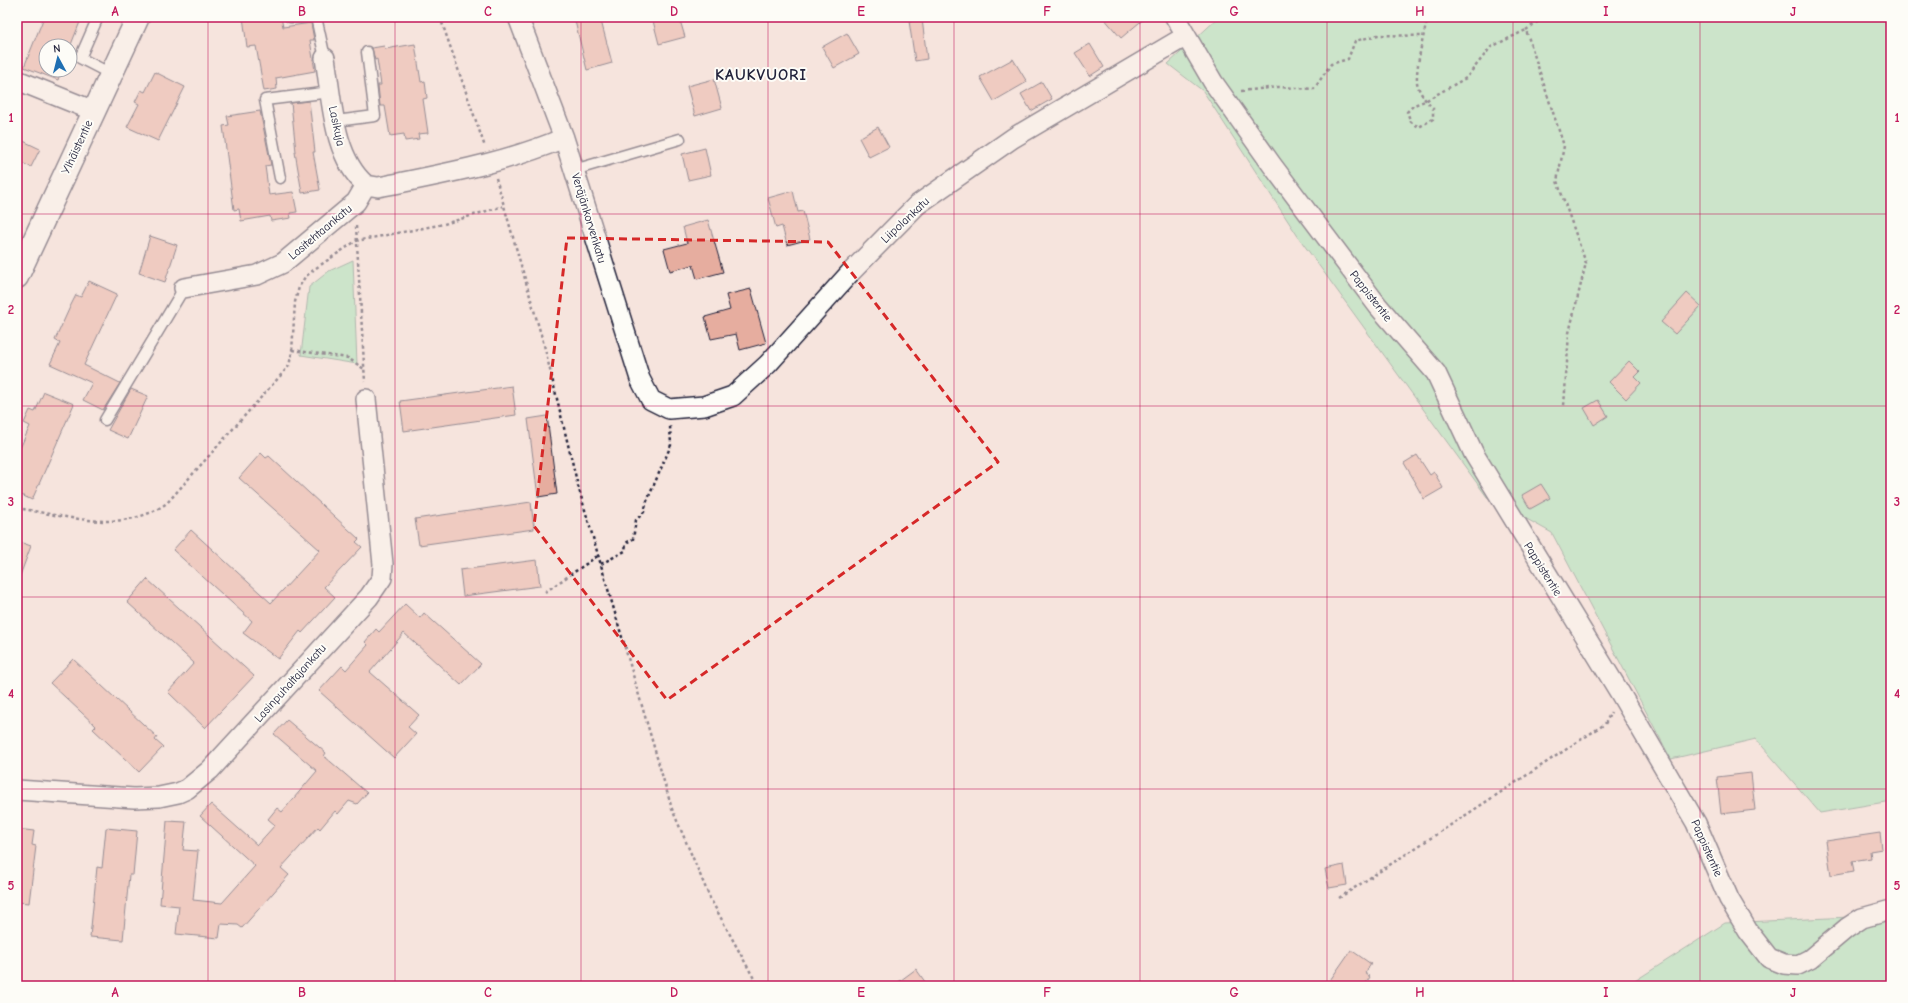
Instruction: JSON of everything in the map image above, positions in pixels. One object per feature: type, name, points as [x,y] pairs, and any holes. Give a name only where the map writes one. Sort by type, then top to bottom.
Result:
[{"type":"street","name":"Ylhäistentie","points":[[17,278],[138,17]]},
{"type":"street","name":"Veräjänkorvenkatu","points":[[518,17],[564,138],[640,379],[651,400],[669,409]]},
{"type":"street","name":"Pappistentie","points":[[1175,17],[1217,87],[1272,165],[1378,306],[1436,373],[1474,454],[1620,693],[1696,822],[1733,905],[1748,931],[1769,958],[1784,964],[1798,965],[1810,959],[1862,918],[1891,910]]},
{"type":"street","name":"Liipolankatu","points":[[669,409],[704,406],[733,396],[768,364],[849,274],[917,205],[1013,138],[1186,36]]},
{"type":"street","name":"Lasikuja","points":[[325,58],[338,138],[346,160],[358,178],[366,185]]},
{"type":"street","points":[[17,80],[94,111]]},
{"type":"street","points":[[366,185],[378,187],[492,164],[542,148],[564,138]]},
{"type":"street","name":"Lasitehtaankatu","points":[[184,288],[257,275],[271,270],[295,254],[356,202],[366,185]]},
{"type":"street","name":"Lasinpuhaltajankatu","points":[[17,790],[134,798],[169,796],[187,789],[210,770],[369,597],[382,578],[383,564],[366,399]]},
{"type":"lane","points":[[98,17],[80,58],[111,74]]},
{"type":"lane","points":[[290,17],[309,17]]},
{"type":"lane","points":[[316,17],[325,58]]},
{"type":"lane","points":[[336,121],[375,116],[367,52]]},
{"type":"lane","points":[[280,178],[266,100],[331,92]]},
{"type":"lane","points":[[574,170],[680,139]]},
{"type":"lane","points":[[105,420],[184,288]]},
{"type":"path","points":[[1428,17],[1423,36],[1417,82],[1425,101],[1433,108],[1433,119],[1419,127],[1411,122],[1407,112],[1414,105],[1425,101],[1466,78],[1491,47],[1526,30],[1544,17]]},
{"type":"path","points":[[1526,30],[1564,146],[1557,181],[1586,263],[1569,333],[1564,406]]},
{"type":"path","points":[[1217,87],[1278,86],[1314,89],[1331,64],[1348,59],[1354,41],[1378,35],[1423,36]]},
{"type":"path","points":[[356,202],[356,242],[366,399]]},
{"type":"path","points":[[17,508],[101,521],[132,519],[157,511],[167,503],[289,366],[292,350],[295,302],[299,287],[305,278],[316,268],[356,242],[444,224],[503,206]]},
{"type":"path","points":[[544,345],[578,486],[672,809],[710,898],[758,986]]},
{"type":"path","points":[[292,350],[348,358],[364,370]]},
{"type":"path","points":[[601,564],[625,551],[626,543],[633,539],[636,520],[644,512],[647,501],[671,445],[669,409]]},
{"type":"path","points":[[545,592],[599,555]]},
{"type":"path","points":[[1339,898],[1605,724],[1620,693]]},
{"type":"highlighted area","points":[[567,238],[828,242],[998,462],[667,700],[534,526]]},
{"type":"green space","points":[[1219,17],[1891,17],[1891,801],[1820,813],[1756,739],[1671,759],[1552,533],[1487,497],[1299,238],[1203,91],[1168,64]]},
{"type":"green space","points":[[353,260],[357,364],[301,355],[309,287],[329,271]]},
{"type":"green space","points":[[1891,915],[1891,986],[1627,986],[1725,923]]},
{"type":"building","points":[[44,17],[82,17],[74,38],[38,38],[38,72],[24,67]]},
{"type":"building","points":[[243,17],[281,17],[283,27],[311,23],[314,40],[310,40],[315,71],[276,78],[277,89],[264,91],[256,46],[247,47]]},
{"type":"building","points":[[574,17],[600,17],[612,63],[587,70]]},
{"type":"building","points":[[652,17],[679,17],[685,37],[659,44]]},
{"type":"building","points":[[1103,17],[1146,17],[1121,38]]},
{"type":"building","points":[[922,19],[927,59],[915,61],[909,21]]},
{"type":"building","points":[[847,33],[859,54],[834,68],[822,47]]},
{"type":"building","points":[[415,44],[421,82],[425,81],[427,98],[423,99],[428,133],[418,134],[419,139],[405,141],[404,134],[390,136],[385,106],[380,106],[378,85],[381,85],[377,59],[375,60],[372,48],[384,46],[385,49]]},
{"type":"building","points":[[1090,44],[1104,67],[1090,76],[1075,53]]},
{"type":"building","points":[[1013,59],[1027,82],[994,101],[980,77]]},
{"type":"building","points":[[155,72],[185,87],[158,141],[127,127],[139,104],[135,102],[141,90],[145,92]]},
{"type":"building","points":[[714,79],[722,108],[695,116],[687,86]]},
{"type":"building","points":[[1042,82],[1052,99],[1031,111],[1021,94]]},
{"type":"building","points":[[309,101],[315,152],[313,152],[320,190],[302,193],[295,152],[291,103]]},
{"type":"building","points":[[260,111],[271,165],[265,166],[269,195],[293,192],[297,212],[290,213],[291,218],[271,221],[270,216],[241,221],[239,209],[234,210],[223,126],[229,125],[227,116]]},
{"type":"building","points":[[878,127],[889,147],[869,157],[859,138]]},
{"type":"building","points":[[17,138],[40,149],[31,167],[17,161]]},
{"type":"building","points":[[705,148],[711,175],[688,180],[682,154]]},
{"type":"building","points":[[793,191],[798,212],[803,211],[810,239],[787,245],[782,226],[776,228],[768,198]]},
{"type":"building","points":[[708,220],[723,272],[697,279],[693,265],[670,271],[664,249],[687,243],[683,227]]},
{"type":"building","points":[[150,236],[177,245],[165,282],[139,273]]},
{"type":"building","points":[[89,281],[117,294],[84,365],[120,383],[103,410],[83,400],[92,383],[50,364],[60,343],[55,340],[70,307],[76,295],[81,297]]},
{"type":"building","points":[[751,289],[766,343],[740,350],[736,334],[711,339],[705,317],[730,310],[726,295]]},
{"type":"building","points":[[1687,293],[1701,306],[1675,334],[1661,322]]},
{"type":"building","points":[[1629,361],[1640,372],[1635,377],[1641,383],[1626,399],[1609,382]]},
{"type":"building","points":[[512,386],[516,415],[404,431],[400,401]]},
{"type":"building","points":[[131,389],[148,396],[128,439],[108,430]]},
{"type":"building","points":[[44,392],[74,404],[32,500],[17,493],[17,455],[30,426],[24,423],[30,410],[35,412]]},
{"type":"building","points":[[1598,400],[1608,416],[1594,425],[1584,408]]},
{"type":"building","points":[[547,416],[557,494],[538,497],[528,419]]},
{"type":"building","points":[[261,453],[266,458],[269,456],[359,539],[356,542],[362,547],[324,587],[335,597],[302,633],[300,631],[278,659],[243,633],[252,621],[173,550],[191,530],[271,603],[320,550],[239,478]]},
{"type":"building","points":[[1417,455],[1430,475],[1434,472],[1443,488],[1424,499],[1404,463]]},
{"type":"building","points":[[1541,484],[1550,498],[1530,509],[1522,495]]},
{"type":"building","points":[[531,502],[534,529],[419,545],[415,519]]},
{"type":"building","points":[[17,541],[31,546],[18,581],[17,581]]},
{"type":"building","points":[[537,560],[540,586],[463,596],[460,570]]},
{"type":"building","points":[[147,579],[254,676],[205,728],[168,692],[194,663],[127,602]]},
{"type":"building","points":[[405,604],[420,618],[424,613],[481,664],[461,685],[404,633],[370,672],[419,715],[408,727],[416,734],[394,758],[319,691],[342,666],[346,670],[368,645],[365,642],[376,629],[379,632]]},
{"type":"building","points":[[73,659],[157,737],[155,740],[163,747],[139,772],[93,729],[96,726],[50,683]]},
{"type":"building","points":[[287,720],[326,753],[324,756],[367,793],[357,804],[349,801],[338,814],[335,811],[320,829],[318,827],[281,868],[289,875],[242,928],[238,925],[221,924],[219,938],[176,934],[179,906],[160,904],[167,821],[186,822],[183,850],[198,851],[193,900],[222,903],[255,866],[200,816],[211,804],[257,845],[275,825],[268,819],[277,808],[282,812],[317,771],[274,734]]},
{"type":"building","points":[[1751,773],[1755,810],[1721,814],[1717,777]]},
{"type":"building","points":[[106,828],[137,831],[133,875],[129,875],[123,940],[90,937],[97,867],[102,868]]},
{"type":"building","points":[[17,829],[34,831],[32,845],[36,846],[29,903],[17,902]]},
{"type":"building","points":[[1880,833],[1882,849],[1870,851],[1871,858],[1852,861],[1854,871],[1831,875],[1826,841]]},
{"type":"building","points":[[1344,865],[1347,885],[1329,888],[1325,869]]},
{"type":"building","points":[[1351,950],[1371,964],[1365,973],[1370,977],[1364,986],[1326,986]]},
{"type":"building","points":[[916,969],[928,986],[893,986]]},
{"type":"district","name":"KAUKVUORI","points":[[761,74]]}]
